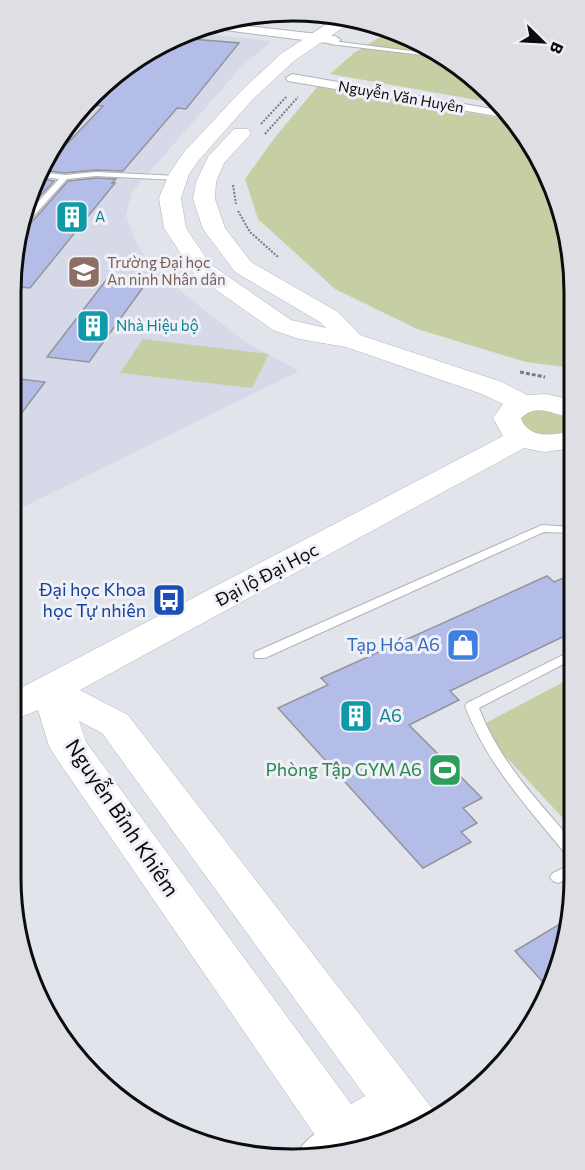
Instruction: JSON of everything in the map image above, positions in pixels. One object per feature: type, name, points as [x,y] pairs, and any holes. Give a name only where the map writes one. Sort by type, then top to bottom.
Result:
[{"type":"street","points":[[256,23],[338,33]]},
{"type":"street","points":[[237,27],[338,33]]},
{"type":"street","points":[[338,33],[303,80],[215,161],[206,182],[204,199],[214,229],[243,267],[329,317],[351,340]]},
{"type":"street","points":[[338,33],[288,57],[247,95],[191,156],[177,178],[170,198],[175,228],[202,269],[282,325],[299,331],[351,340],[492,388],[525,404]]},
{"type":"street","name":"Nguyễn Văn Huyên","points":[[303,80],[498,114]]},
{"type":"street","points":[[564,407],[548,402],[525,404],[510,412],[507,418],[508,425],[521,437],[544,443],[564,441]]},
{"type":"street","name":"Đại lộ Đại Học","points":[[21,703],[498,452],[521,437]]},
{"type":"street","name":"Nguyễn Bỉnh Khiêm","points":[[50,690],[115,724],[408,1115]]},
{"type":"street","name":"Nguyễn Bỉnh Khiêm","points":[[50,690],[68,746],[336,1146]]},
{"type":"street","points":[[348,1143],[408,1115]]},
{"type":"lane","points":[[338,33],[418,52]]},
{"type":"lane","points":[[48,175],[65,177],[96,174],[177,178]]},
{"type":"lane","points":[[33,211],[65,177]]},
{"type":"lane","points":[[260,655],[542,528],[564,529]]},
{"type":"lane","points":[[564,659],[472,706],[476,720],[507,771],[564,842]]},
{"type":"lane","points":[[558,877],[564,874]]},
{"type":"path","points":[[261,124],[303,80]]},
{"type":"path","points":[[265,134],[287,108],[303,80]]},
{"type":"path","points":[[232,180],[236,208],[250,232],[282,261]]},
{"type":"path","points":[[517,372],[550,378]]},
{"type":"shaded area","name":"Trường Đại học An ninh Nhân dân","points":[[209,34],[272,41],[242,66],[132,192],[126,215],[136,243],[154,270],[245,342],[299,371],[21,508],[21,292],[23,257],[35,205],[57,157],[77,127],[113,88],[157,57]]},
{"type":"green space","points":[[382,36],[428,57],[472,88],[484,101],[330,74],[354,53]]},
{"type":"green space","points":[[318,86],[501,118],[536,172],[555,222],[562,257],[564,367],[526,362],[417,329],[335,289],[258,219],[245,179],[276,136]]},
{"type":"green space","points":[[143,339],[269,354],[252,388],[120,373]]},
{"type":"green space","points":[[537,407],[564,415],[564,434],[558,437],[529,434],[518,415]]},
{"type":"green space","points":[[564,682],[564,819],[478,727]]},
{"type":"building","points":[[195,39],[239,43],[186,109],[177,108],[123,171],[96,170],[65,173],[50,171],[63,148],[103,106],[96,105],[113,88],[172,49]]},
{"type":"building","points":[[96,178],[116,179],[30,288],[21,287],[23,257],[30,223],[68,181]]},
{"type":"building","points":[[46,180],[54,181],[38,198]]},
{"type":"building","name":"Nhà Hiệu bộ","points":[[110,275],[149,279],[89,362],[47,357]]},
{"type":"building","points":[[21,379],[45,382],[21,414]]},
{"type":"building","name":"A6","points":[[547,576],[554,582],[564,578],[564,636],[450,691],[459,700],[409,725],[482,798],[463,808],[477,823],[461,832],[471,842],[423,868],[278,708],[328,685],[321,678]]},
{"type":"building","points":[[560,924],[550,965],[543,982],[515,951]]},
{"type":"place","name":"A","points":[[72,217]]},
{"type":"place","name":"Trường Đại học An ninh Nhân dân","points":[[84,272]]},
{"type":"place","name":"Nhà Hiệu bộ","points":[[93,326]]},
{"type":"place","name":"Đại học Khoa học Tự nhiên","points":[[169,600]]},
{"type":"place","name":"Tạp Hóa A6","points":[[463,645]]},
{"type":"place","name":"A6","points":[[356,716]]},
{"type":"place","name":"Phòng Tập GYM A6","points":[[445,770]]}]
